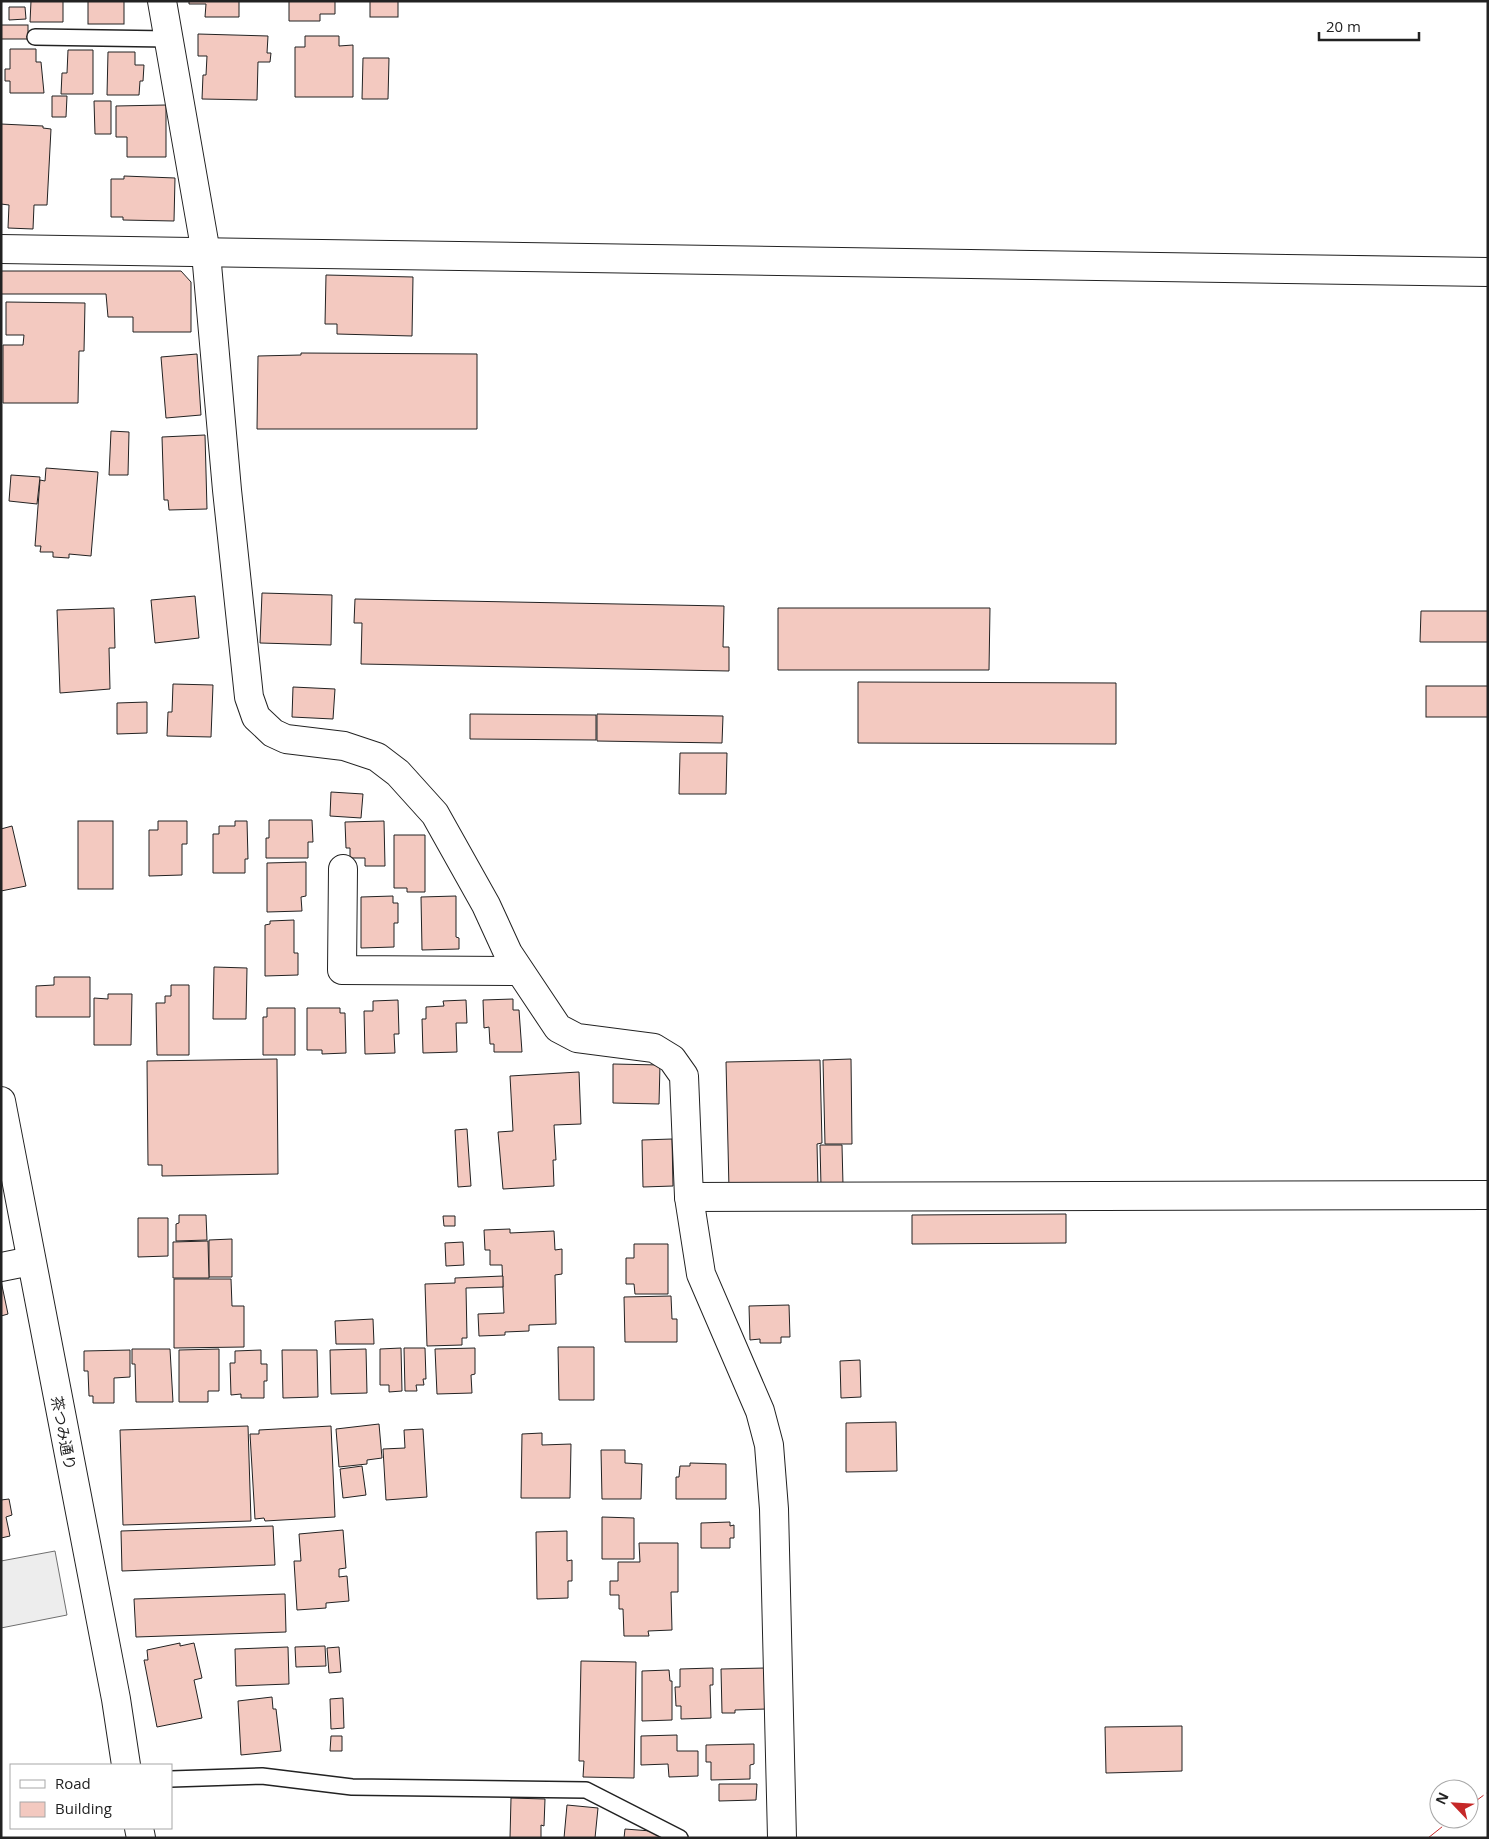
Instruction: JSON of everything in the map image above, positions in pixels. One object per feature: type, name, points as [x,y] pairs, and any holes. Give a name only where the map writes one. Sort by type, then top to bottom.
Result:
[{"type":"street","points":[[162,1],[206,253],[227,490],[249,697],[256,717],[273,734],[286,739],[344,746],[377,757],[398,773],[435,814],[486,905],[508,953],[558,1028],[577,1038],[654,1048],[672,1059],[684,1076],[689,1197],[701,1274],[760,1411],[769,1445],[774,1509],[782,1838]]},
{"type":"street","points":[[1,249],[1488,272]]},
{"type":"street","points":[[343,869],[342,970],[519,971]]},
{"type":"street","name":"茶つみ通り","points":[[1,1101],[116,1699],[126,1764]]},
{"type":"street","points":[[689,1197],[1488,1195]]},
{"type":"street","points":[[1,1267],[31,1261]]},
{"type":"lane","points":[[34,37],[169,39]]},
{"type":"lane","points":[[172,1779],[262,1776],[352,1787],[586,1790],[680,1838]]},
{"type":"shaded area","points":[[55,1551],[67,1615],[1,1628],[1,1561]]},
{"type":"building","points":[[31,1],[63,1],[63,22],[30,22]]},
{"type":"building","points":[[88,1],[124,1],[124,24],[88,24]]},
{"type":"building","points":[[189,1],[239,1],[239,17],[205,17],[206,4],[189,4]]},
{"type":"building","points":[[289,1],[335,1],[335,14],[320,14],[320,21],[289,21]]},
{"type":"building","points":[[370,1],[398,1],[398,17],[370,17]]},
{"type":"building","points":[[9,7],[25,7],[26,19],[9,20]]},
{"type":"building","points":[[1,25],[28,25],[28,39],[1,39]]},
{"type":"building","points":[[198,34],[268,36],[267,53],[271,53],[270,62],[258,62],[257,100],[202,99],[203,75],[206,75],[207,56],[198,56]]},
{"type":"building","points":[[305,36],[339,36],[339,46],[353,45],[353,97],[295,97],[295,47],[305,47]]},
{"type":"building","points":[[10,49],[36,49],[36,62],[41,62],[44,93],[10,93],[10,81],[5,81],[5,69],[10,69]]},
{"type":"building","points":[[68,50],[93,50],[93,94],[61,94],[62,73],[67,73]]},
{"type":"building","points":[[108,52],[135,52],[135,65],[144,65],[143,81],[140,81],[139,95],[107,95]]},
{"type":"building","points":[[363,58],[389,58],[388,99],[362,99]]},
{"type":"building","points":[[52,96],[67,96],[66,117],[52,117]]},
{"type":"building","points":[[94,101],[111,101],[111,134],[95,134]]},
{"type":"building","points":[[166,105],[166,157],[127,157],[127,137],[116,137],[116,106]]},
{"type":"building","points":[[1,124],[43,126],[43,128],[51,129],[47,205],[34,205],[33,229],[8,228],[9,205],[1,204]]},
{"type":"building","points":[[124,176],[175,178],[174,221],[123,220],[123,217],[111,217],[111,179],[124,179]]},
{"type":"building","points":[[1,271],[181,271],[191,282],[191,332],[133,332],[133,317],[108,317],[106,294],[1,294]]},
{"type":"building","points":[[326,275],[413,277],[412,336],[337,334],[337,324],[325,324]]},
{"type":"building","points":[[6,302],[85,303],[84,351],[79,351],[78,403],[3,403],[3,345],[23,345],[24,335],[6,335]]},
{"type":"building","points":[[301,353],[477,354],[477,429],[257,429],[258,356],[301,355]]},
{"type":"building","points":[[197,354],[201,415],[166,418],[161,357]]},
{"type":"building","points":[[111,431],[129,432],[128,475],[109,475]]},
{"type":"building","points":[[205,435],[207,509],[169,510],[168,500],[164,500],[162,437]]},
{"type":"building","points":[[46,468],[98,472],[91,556],[69,554],[69,558],[53,557],[53,552],[40,552],[41,546],[35,546],[40,480],[45,481]]},
{"type":"building","points":[[11,475],[40,477],[37,504],[9,501]]},
{"type":"building","points":[[262,593],[332,595],[331,645],[260,643]]},
{"type":"building","points":[[195,596],[199,638],[155,643],[151,600]]},
{"type":"building","points":[[355,599],[724,606],[723,647],[729,647],[729,671],[361,664],[362,623],[354,623]]},
{"type":"building","points":[[114,608],[115,648],[109,648],[110,689],[60,693],[57,610]]},
{"type":"building","points":[[778,608],[990,608],[989,670],[778,670]]},
{"type":"building","points":[[1421,611],[1488,611],[1488,642],[1420,642]]},
{"type":"building","points":[[858,682],[1116,683],[1116,744],[858,743]]},
{"type":"building","points":[[173,684],[213,685],[211,737],[167,736],[168,712],[172,712]]},
{"type":"building","points":[[1426,686],[1488,686],[1488,717],[1426,717]]},
{"type":"building","points":[[293,687],[335,689],[333,719],[292,717]]},
{"type":"building","points":[[147,702],[147,733],[117,734],[117,703]]},
{"type":"building","points":[[470,714],[596,715],[596,740],[470,739]]},
{"type":"building","points":[[597,714],[723,716],[722,743],[597,741]]},
{"type":"building","points":[[680,753],[727,753],[726,794],[679,794]]},
{"type":"building","points":[[331,792],[363,794],[361,818],[330,816]]},
{"type":"building","points":[[269,820],[312,820],[313,842],[308,842],[308,858],[266,858],[266,838],[269,838]]},
{"type":"building","points":[[78,821],[113,821],[113,889],[78,889]]},
{"type":"building","points":[[158,821],[187,821],[187,844],[182,844],[182,875],[149,876],[149,830],[158,830]]},
{"type":"building","points":[[235,821],[247,821],[248,859],[245,859],[245,873],[213,873],[213,834],[219,834],[219,826],[235,826]]},
{"type":"building","points":[[384,821],[385,866],[365,866],[365,858],[350,858],[350,848],[346,848],[345,822]]},
{"type":"building","points":[[12,826],[26,886],[1,891],[1,829]]},
{"type":"building","points":[[394,835],[425,835],[425,892],[407,892],[407,888],[394,888]]},
{"type":"building","points":[[306,862],[306,896],[301,897],[302,911],[267,912],[267,863]]},
{"type":"building","points":[[393,896],[393,903],[398,903],[398,923],[394,923],[394,947],[361,948],[361,897]]},
{"type":"building","points":[[456,896],[456,937],[459,938],[459,949],[422,950],[421,897]]},
{"type":"building","points":[[294,920],[294,953],[298,953],[298,975],[265,976],[265,925],[270,924],[270,921]]},
{"type":"building","points":[[214,967],[247,968],[246,1019],[213,1019]]},
{"type":"building","points":[[54,977],[90,977],[90,1017],[36,1017],[36,986],[54,985]]},
{"type":"building","points":[[171,985],[189,985],[189,1055],[157,1055],[156,1003],[165,1003],[165,996],[171,996]]},
{"type":"building","points":[[108,994],[132,994],[131,1045],[94,1045],[94,998],[108,999]]},
{"type":"building","points":[[513,999],[513,1010],[519,1010],[522,1052],[494,1052],[494,1044],[490,1044],[489,1027],[484,1028],[483,1000]]},
{"type":"building","points":[[398,1000],[399,1034],[394,1034],[395,1053],[365,1054],[364,1011],[373,1011],[373,1001]]},
{"type":"building","points":[[466,1000],[467,1023],[456,1023],[457,1052],[423,1053],[422,1019],[426,1019],[426,1007],[444,1006],[443,1001]]},
{"type":"building","points":[[267,1008],[295,1008],[295,1055],[263,1055],[263,1017],[267,1017]]},
{"type":"building","points":[[307,1008],[340,1008],[340,1013],[345,1013],[346,1053],[322,1054],[322,1050],[307,1050]]},
{"type":"building","points":[[277,1059],[278,1174],[162,1176],[162,1165],[148,1165],[147,1061]]},
{"type":"building","points":[[851,1059],[852,1144],[825,1144],[823,1060]]},
{"type":"building","points":[[820,1060],[822,1143],[817,1144],[818,1187],[729,1189],[726,1062]]},
{"type":"building","points":[[613,1064],[660,1065],[659,1104],[613,1103]]},
{"type":"building","points":[[579,1072],[581,1124],[554,1125],[556,1160],[553,1160],[554,1186],[503,1189],[498,1132],[513,1131],[510,1076]]},
{"type":"building","points":[[467,1129],[471,1186],[458,1187],[455,1130]]},
{"type":"building","points":[[672,1139],[673,1186],[643,1187],[642,1140]]},
{"type":"building","points":[[820,1145],[842,1145],[843,1185],[821,1186]]},
{"type":"building","points":[[1066,1214],[1066,1243],[912,1244],[912,1215]]},
{"type":"building","points":[[179,1215],[206,1215],[207,1240],[176,1241],[176,1224],[179,1223]]},
{"type":"building","points":[[443,1216],[455,1216],[455,1226],[444,1226]]},
{"type":"building","points":[[138,1218],[168,1218],[168,1256],[138,1257]]},
{"type":"building","points":[[510,1229],[510,1233],[554,1231],[555,1250],[562,1249],[562,1274],[555,1275],[556,1324],[529,1325],[529,1331],[505,1332],[505,1335],[479,1336],[478,1314],[504,1313],[502,1265],[490,1265],[490,1250],[485,1250],[484,1230]]},
{"type":"building","points":[[232,1239],[232,1277],[209,1277],[209,1240]]},
{"type":"building","points":[[208,1241],[209,1278],[173,1278],[173,1242]]},
{"type":"building","points":[[463,1242],[464,1265],[446,1266],[445,1243]]},
{"type":"building","points":[[634,1244],[668,1244],[668,1294],[635,1294],[634,1284],[626,1284],[626,1258],[634,1258]]},
{"type":"building","points":[[503,1276],[503,1287],[466,1288],[467,1338],[462,1338],[462,1345],[427,1346],[425,1284],[455,1283],[455,1278]]},
{"type":"building","points":[[174,1279],[231,1279],[232,1306],[244,1306],[244,1347],[174,1348]]},
{"type":"building","points":[[1,1281],[8,1314],[1,1316]]},
{"type":"building","points":[[671,1296],[672,1319],[677,1319],[677,1342],[625,1342],[624,1297]]},
{"type":"building","points":[[789,1305],[790,1337],[781,1337],[781,1343],[760,1343],[760,1339],[750,1340],[749,1306]]},
{"type":"building","points":[[373,1319],[374,1344],[336,1344],[335,1321]]},
{"type":"building","points":[[558,1347],[594,1347],[594,1400],[559,1400]]},
{"type":"building","points":[[401,1348],[402,1391],[389,1392],[389,1385],[380,1385],[380,1349]]},
{"type":"building","points":[[404,1348],[425,1348],[426,1379],[423,1379],[424,1385],[416,1385],[417,1391],[405,1391]]},
{"type":"building","points":[[475,1348],[475,1374],[471,1375],[472,1393],[437,1394],[435,1349]]},
{"type":"building","points":[[132,1349],[170,1349],[173,1402],[136,1402],[135,1364],[132,1364]]},
{"type":"building","points":[[219,1349],[219,1391],[208,1391],[208,1402],[179,1402],[179,1350]]},
{"type":"building","points":[[366,1349],[367,1393],[331,1394],[330,1350]]},
{"type":"building","points":[[130,1350],[130,1377],[114,1378],[114,1403],[93,1403],[93,1396],[89,1396],[88,1371],[84,1371],[84,1351]]},
{"type":"building","points":[[261,1350],[261,1364],[267,1364],[264,1398],[241,1398],[241,1394],[231,1395],[230,1363],[235,1363],[235,1351]]},
{"type":"building","points":[[282,1350],[317,1350],[318,1397],[283,1398]]},
{"type":"building","points":[[860,1360],[861,1397],[841,1398],[840,1361]]},
{"type":"building","points":[[896,1422],[897,1471],[846,1472],[846,1423]]},
{"type":"building","points":[[379,1424],[382,1458],[367,1460],[367,1464],[339,1467],[336,1429]]},
{"type":"building","points":[[248,1426],[251,1521],[123,1525],[120,1430]]},
{"type":"building","points":[[331,1426],[335,1517],[265,1521],[264,1518],[255,1519],[250,1434],[259,1434],[259,1430]]},
{"type":"building","points":[[423,1429],[427,1497],[386,1500],[383,1449],[405,1448],[404,1430]]},
{"type":"building","points":[[542,1433],[542,1445],[571,1444],[570,1498],[521,1498],[522,1434]]},
{"type":"building","points":[[601,1450],[625,1450],[625,1463],[642,1464],[641,1499],[602,1499]]},
{"type":"building","points":[[690,1463],[726,1464],[726,1499],[676,1499],[676,1477],[679,1477],[680,1466],[690,1466]]},
{"type":"building","points":[[362,1466],[366,1495],[343,1498],[340,1469]]},
{"type":"building","points":[[9,1499],[12,1515],[6,1517],[10,1536],[1,1538],[1,1500]]},
{"type":"building","points":[[602,1517],[634,1518],[634,1559],[602,1559]]},
{"type":"building","points":[[730,1522],[730,1526],[734,1525],[734,1538],[730,1538],[730,1548],[701,1548],[701,1523]]},
{"type":"building","points":[[273,1526],[275,1565],[122,1571],[121,1531]]},
{"type":"building","points":[[343,1530],[346,1568],[339,1569],[339,1577],[347,1576],[349,1601],[326,1603],[326,1608],[297,1610],[294,1561],[301,1561],[299,1534]]},
{"type":"building","points":[[567,1531],[567,1561],[572,1560],[572,1581],[568,1581],[568,1598],[537,1599],[536,1532]]},
{"type":"building","points":[[639,1543],[678,1543],[678,1592],[671,1592],[672,1630],[648,1631],[649,1636],[624,1636],[623,1609],[619,1609],[619,1595],[610,1595],[610,1581],[618,1581],[618,1562],[640,1562]]},
{"type":"building","points":[[285,1594],[286,1632],[136,1637],[134,1599]]},
{"type":"building","points":[[180,1643],[180,1646],[194,1643],[202,1678],[194,1680],[202,1718],[157,1727],[144,1660],[148,1660],[147,1650]]},
{"type":"building","points":[[325,1646],[326,1666],[296,1667],[295,1647]]},
{"type":"building","points":[[288,1647],[289,1684],[236,1686],[235,1649]]},
{"type":"building","points":[[339,1647],[341,1672],[329,1673],[327,1648]]},
{"type":"building","points":[[581,1661],[636,1662],[634,1778],[583,1777],[584,1761],[579,1761]]},
{"type":"building","points":[[713,1668],[713,1685],[710,1685],[711,1718],[681,1719],[681,1706],[676,1706],[675,1687],[680,1687],[680,1669]]},
{"type":"building","points":[[765,1668],[766,1709],[735,1710],[735,1713],[722,1713],[721,1669]]},
{"type":"building","points":[[669,1670],[670,1681],[672,1681],[672,1720],[642,1721],[642,1671]]},
{"type":"building","points":[[272,1697],[273,1709],[276,1709],[281,1751],[241,1755],[238,1701]]},
{"type":"building","points":[[343,1698],[344,1728],[331,1729],[330,1699]]},
{"type":"building","points":[[1182,1726],[1182,1771],[1106,1773],[1105,1727]]},
{"type":"building","points":[[677,1735],[677,1751],[698,1751],[698,1776],[669,1777],[668,1764],[641,1765],[641,1736]]},
{"type":"building","points":[[331,1736],[342,1736],[342,1751],[330,1751]]},
{"type":"building","points":[[754,1744],[754,1764],[750,1765],[750,1779],[711,1780],[711,1762],[706,1762],[706,1745]]},
{"type":"building","points":[[719,1784],[757,1784],[756,1800],[719,1801]]},
{"type":"building","points":[[511,1798],[545,1799],[544,1826],[541,1825],[541,1838],[510,1838]]},
{"type":"building","points":[[567,1805],[598,1808],[595,1838],[564,1838]]},
{"type":"building","points":[[625,1829],[664,1832],[663,1838],[624,1838]]},
{"type":"power","points":[[1479,1799],[1488,1792]]},
{"type":"power","points":[[1428,1838],[1439,1829]]}]
